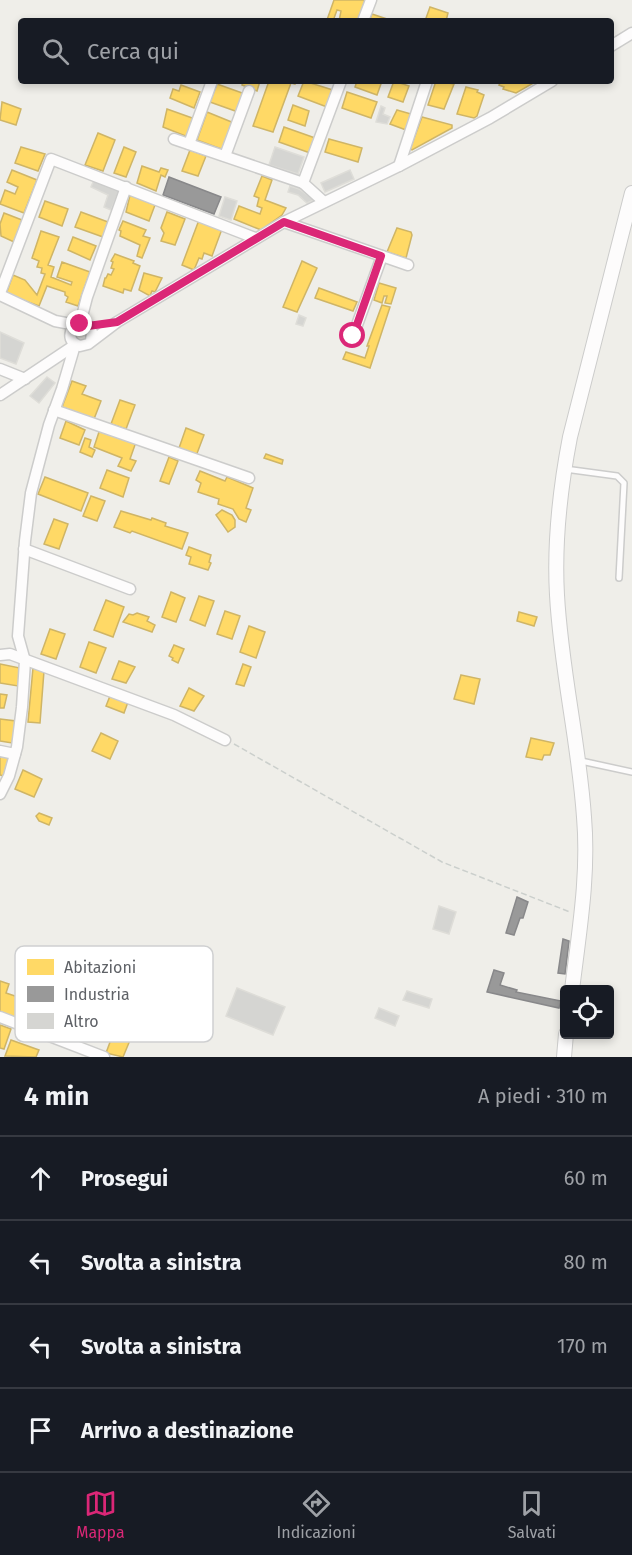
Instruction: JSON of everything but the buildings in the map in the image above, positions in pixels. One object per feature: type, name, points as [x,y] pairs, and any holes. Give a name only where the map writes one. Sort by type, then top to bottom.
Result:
[{"type":"street","points":[[364,18],[371,0]]},
{"type":"street","points":[[614,44],[632,33]]},
{"type":"street","points":[[189,144],[211,84]]},
{"type":"street","points":[[303,183],[340,84]]},
{"type":"street","points":[[399,166],[426,84]]},
{"type":"street","points":[[55,321],[73,341],[84,346],[117,322],[255,238],[399,166],[547,84]]},
{"type":"street","points":[[225,156],[249,91]]},
{"type":"street","points":[[174,139],[303,183],[324,202]]},
{"type":"street","points":[[90,341],[92,332],[81,325],[55,321],[0,294],[51,159],[255,238]]},
{"type":"street","points":[[81,325],[87,297],[126,187]]},
{"type":"street","points":[[573,985],[582,917],[586,847],[579,761],[557,597],[557,524],[564,469],[632,193]]},
{"type":"street","points":[[284,222],[408,265]]},
{"type":"street","points":[[353,336],[381,256]]},
{"type":"street","points":[[0,794],[9,776],[15,754],[25,661],[18,636],[24,549],[31,493],[73,341],[73,327],[117,322]]},
{"type":"street","points":[[0,395],[25,379],[73,341]]},
{"type":"street","points":[[0,369],[25,379]]},
{"type":"street","points":[[54,410],[249,478]]},
{"type":"street","points":[[24,549],[130,589]]},
{"type":"street","points":[[0,655],[9,654],[153,707],[225,740]]},
{"type":"street","points":[[0,751],[15,754]]},
{"type":"street","points":[[0,1017],[15,1023]]},
{"type":"street","points":[[564,1057],[566,1039]]},
{"type":"street","points":[[65,1042],[104,1057]]},
{"type":"lane","points":[[564,469],[617,476],[624,483],[619,578]]},
{"type":"lane","points":[[579,761],[632,772]]},
{"type":"path","points":[[225,740],[252,753],[442,862],[582,917]]},
{"type":"route","points":[[80,324],[88,326],[117,322],[284,222],[381,256],[353,336]]}]
